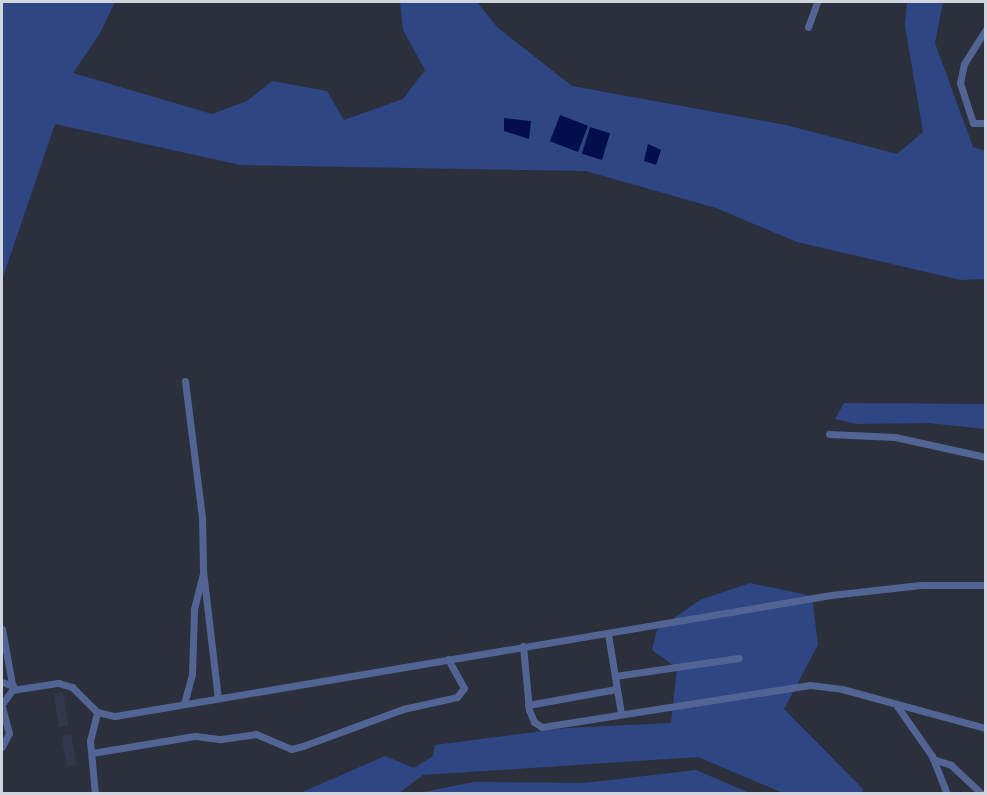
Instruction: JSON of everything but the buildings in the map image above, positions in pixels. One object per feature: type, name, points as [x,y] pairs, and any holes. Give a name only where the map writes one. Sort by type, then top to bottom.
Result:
[{"type":"street","points":[[808,27],[817,2]]},
{"type":"street","points":[[986,29],[964,64],[960,82],[973,123],[986,123]]},
{"type":"street","points":[[185,381],[202,517],[203,571],[218,698]]},
{"type":"street","points":[[829,434],[895,437],[986,457]]},
{"type":"street","points":[[184,704],[192,674],[194,609],[203,571]]},
{"type":"street","points":[[2,682],[14,687],[64,684],[97,712],[115,716],[831,595],[901,587],[986,585]]},
{"type":"street","points":[[2,629],[14,687]]},
{"type":"street","points":[[608,634],[621,713]]},
{"type":"street","points":[[523,646],[528,705],[534,722],[542,727],[810,685],[842,689],[897,706],[986,728]]},
{"type":"street","points":[[615,676],[739,658]]},
{"type":"street","points":[[92,753],[195,736],[221,739],[256,734],[291,749],[303,746],[403,709],[458,697],[464,688],[448,659]]},
{"type":"street","points":[[2,747],[9,733],[2,706],[14,687]]},
{"type":"street","points":[[528,705],[617,689]]},
{"type":"street","points":[[897,706],[933,759],[947,794]]},
{"type":"street","points":[[94,794],[90,727],[97,712]]},
{"type":"street","points":[[933,759],[951,765],[982,794]]},
{"type":"shaded area","points":[[2,2],[115,2],[100,33],[73,73],[212,114],[247,101],[272,81],[327,91],[344,120],[403,99],[425,70],[403,30],[400,2],[477,2],[497,27],[572,86],[786,125],[897,154],[923,132],[905,26],[907,2],[943,2],[935,43],[973,147],[985,151],[985,279],[961,280],[797,242],[716,208],[586,171],[240,165],[55,124],[2,280]]},
{"type":"shaded area","points":[[560,115],[588,126],[578,152],[550,141]]},
{"type":"shaded area","points":[[504,118],[531,121],[529,139],[504,131]]},
{"type":"shaded area","points":[[590,127],[610,133],[602,160],[582,154]]},
{"type":"shaded area","points":[[648,144],[661,150],[656,165],[644,161]]},
{"type":"shaded area","points":[[844,403],[985,404],[985,429],[928,423],[857,424],[835,419]]},
{"type":"shaded area","points":[[750,583],[812,596],[818,645],[784,709],[863,789],[862,793],[783,793],[698,757],[423,775],[399,793],[298,794],[385,756],[414,768],[433,756],[435,745],[567,728],[671,723],[677,668],[652,650],[657,630],[700,600]]},
{"type":"shaded area","points":[[63,692],[69,725],[59,727],[53,694]]},
{"type":"shaded area","points":[[71,734],[77,764],[67,766],[61,736]]},
{"type":"shaded area","points":[[696,770],[750,793],[418,793],[474,782],[584,783]]}]
